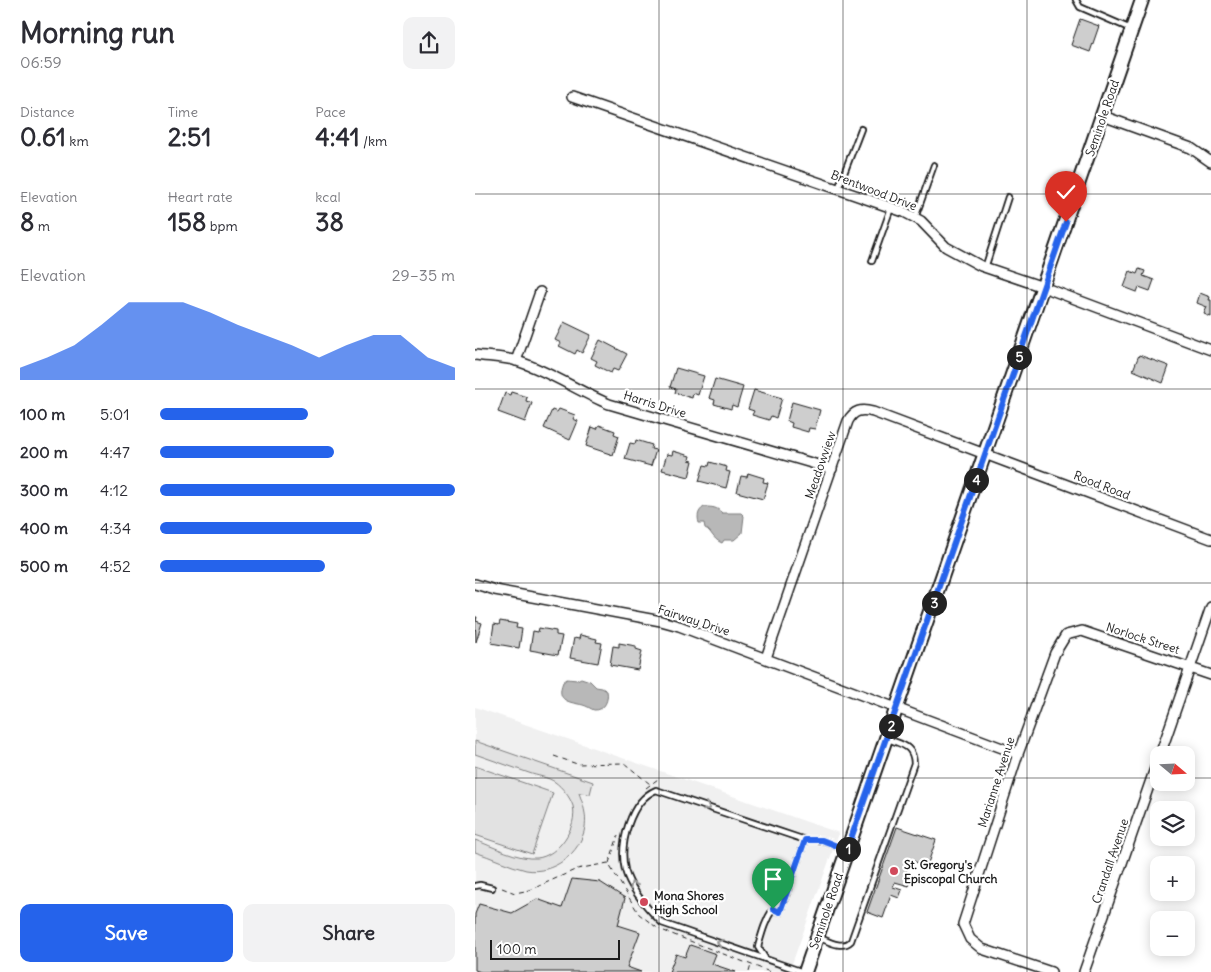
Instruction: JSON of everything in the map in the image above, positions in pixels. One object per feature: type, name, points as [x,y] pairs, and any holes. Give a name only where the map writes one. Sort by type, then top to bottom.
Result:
[{"type":"street","name":"Seminole Road","points":[[804,972],[1143,0]]},
{"type":"street","name":"Brentwood Drive","points":[[572,97],[891,208],[921,221],[946,247],[985,268],[1043,287],[1211,350]]},
{"type":"street","points":[[1103,116],[1191,148],[1211,162]]},
{"type":"street","points":[[516,361],[540,292]]},
{"type":"street","name":"Harris Drive","points":[[475,355],[516,361],[609,404],[832,469]]},
{"type":"street","name":"Meadowview","points":[[766,658],[848,421],[854,412],[873,412],[985,454]]},
{"type":"street","name":"Rood Road","points":[[985,454],[1211,538]]},
{"type":"street","name":"Fairway Drive","points":[[475,584],[495,590],[661,621],[766,658],[1018,754]]},
{"type":"street","name":"Crandall Avenue","points":[[1162,746],[1211,607]]},
{"type":"street","name":"Norlock Street","points":[[1067,635],[1082,632],[1211,675]]},
{"type":"street","name":"Marianne Avenue","points":[[1051,972],[982,948],[970,939],[963,924],[1018,754],[1055,652],[1067,635]]},
{"type":"street","name":"Crandall Avenue","points":[[1084,972],[1150,782]]},
{"type":"lane","points":[[1076,0],[1080,8],[1132,30]]},
{"type":"lane","points":[[839,189],[861,129]]},
{"type":"lane","points":[[915,218],[934,165]]},
{"type":"lane","points":[[985,268],[1008,197]]},
{"type":"lane","points":[[872,261],[891,208]]},
{"type":"lane","points":[[817,937],[841,945],[847,945],[851,941],[914,763],[914,754],[908,748],[887,738]]},
{"type":"lane","points":[[804,972],[662,923],[645,906],[625,871],[624,843],[630,820],[647,794],[656,790],[805,840],[822,840],[847,850]]},
{"type":"lane","points":[[766,959],[758,946],[762,932],[773,909],[780,912],[805,840]]},
{"type":"lane","points":[[475,886],[492,888]]},
{"type":"path","points":[[553,756],[577,764],[624,762],[650,784]]},
{"type":"path","points":[[502,888],[515,893],[530,890],[577,869],[608,863],[639,914],[657,929],[770,972]]},
{"type":"path","points":[[749,972],[754,955]]},
{"type":"shaded area","points":[[704,507],[714,508],[722,513],[741,513],[744,516],[742,533],[734,540],[724,540],[722,543],[719,541],[705,528],[704,523],[699,523],[700,510]]},
{"type":"shaded area","points":[[581,678],[607,691],[607,701],[601,709],[594,710],[584,705],[569,702],[562,697],[561,689],[563,682],[567,679],[577,680]]},
{"type":"shaded area","name":"Mona Shores High School","points":[[475,707],[839,833],[789,972],[475,972]]},
{"type":"shaded area","points":[[475,741],[593,782],[590,794],[579,793],[585,814],[585,827],[578,845],[564,860],[546,869],[536,871],[513,866],[475,852],[475,840],[522,857],[537,858],[545,856],[565,839],[574,814],[570,799],[555,782],[475,754]]},
{"type":"shaded area","points":[[475,766],[553,793],[532,854],[475,835]]},
{"type":"building","points":[[1080,19],[1099,26],[1090,52],[1071,45]]},
{"type":"building","points":[[1139,269],[1145,271],[1143,276],[1154,280],[1150,291],[1139,287],[1137,292],[1124,287],[1130,271],[1137,274]]},
{"type":"building","points":[[1200,293],[1210,297],[1211,317],[1204,314],[1207,307],[1197,303]]},
{"type":"building","points":[[564,322],[591,335],[582,353],[577,350],[575,354],[559,346],[561,343],[555,340]]},
{"type":"building","points":[[600,340],[627,354],[618,371],[613,369],[611,373],[595,365],[597,361],[591,358]]},
{"type":"building","points":[[1139,355],[1169,366],[1163,383],[1133,370]]},
{"type":"building","points":[[676,368],[704,376],[698,395],[693,393],[692,398],[675,393],[676,389],[670,387]]},
{"type":"building","points":[[715,379],[743,387],[737,407],[732,405],[731,409],[714,404],[715,400],[709,398]]},
{"type":"building","points":[[754,390],[782,398],[776,418],[771,416],[769,420],[752,415],[754,411],[748,409]]},
{"type":"building","points":[[511,392],[527,397],[526,401],[532,403],[525,422],[498,412],[505,393],[510,395]]},
{"type":"building","points":[[792,402],[820,410],[815,429],[809,428],[808,432],[791,427],[792,423],[787,421]]},
{"type":"building","points":[[559,409],[575,415],[573,419],[578,421],[570,440],[544,428],[552,410],[557,412]]},
{"type":"building","points":[[599,425],[615,431],[614,434],[619,436],[613,455],[586,446],[592,427],[597,429]]},
{"type":"building","points":[[636,440],[652,445],[651,449],[656,450],[651,466],[625,459],[630,443],[635,444]]},
{"type":"building","points":[[673,451],[690,456],[689,460],[693,461],[689,477],[662,470],[667,454],[672,455]]},
{"type":"building","points":[[710,462],[727,467],[726,471],[730,472],[726,488],[699,481],[704,465],[709,466]]},
{"type":"building","points":[[748,473],[764,478],[763,482],[768,483],[763,499],[737,492],[741,476],[747,477]]},
{"type":"building","points":[[475,617],[477,617],[476,621],[482,623],[476,642]]},
{"type":"building","points":[[500,621],[517,624],[516,628],[522,629],[519,648],[491,643],[494,624],[499,625]]},
{"type":"building","points":[[539,628],[556,631],[556,635],[562,636],[558,655],[530,650],[533,631],[538,632]]},
{"type":"building","points":[[580,635],[597,639],[596,642],[602,643],[598,663],[570,658],[574,638],[579,639]]},
{"type":"building","points":[[619,643],[636,646],[636,649],[642,651],[638,670],[610,665],[613,646],[619,647]]},
{"type":"building","name":"St. Gregory's Episcopal Church","points":[[897,827],[936,840],[927,866],[910,860],[905,875],[912,878],[909,886],[895,882],[893,887],[902,890],[899,898],[891,895],[883,918],[867,912]]},
{"type":"building","points":[[572,879],[600,882],[625,898],[618,925],[640,932],[627,967],[641,972],[481,972],[475,970],[475,914],[479,904],[512,913],[537,899],[562,908]]},
{"type":"building","points":[[690,945],[716,954],[712,964],[736,972],[669,972],[676,954],[685,957]]},
{"type":"place","name":"St. Gregory's Episcopal Church","points":[[894,871]]},
{"type":"place","name":"Mona Shores High School","points":[[644,902]]},
{"type":"route","points":[[773,909],[780,912],[805,840],[822,840],[847,850],[1066,222]]}]
